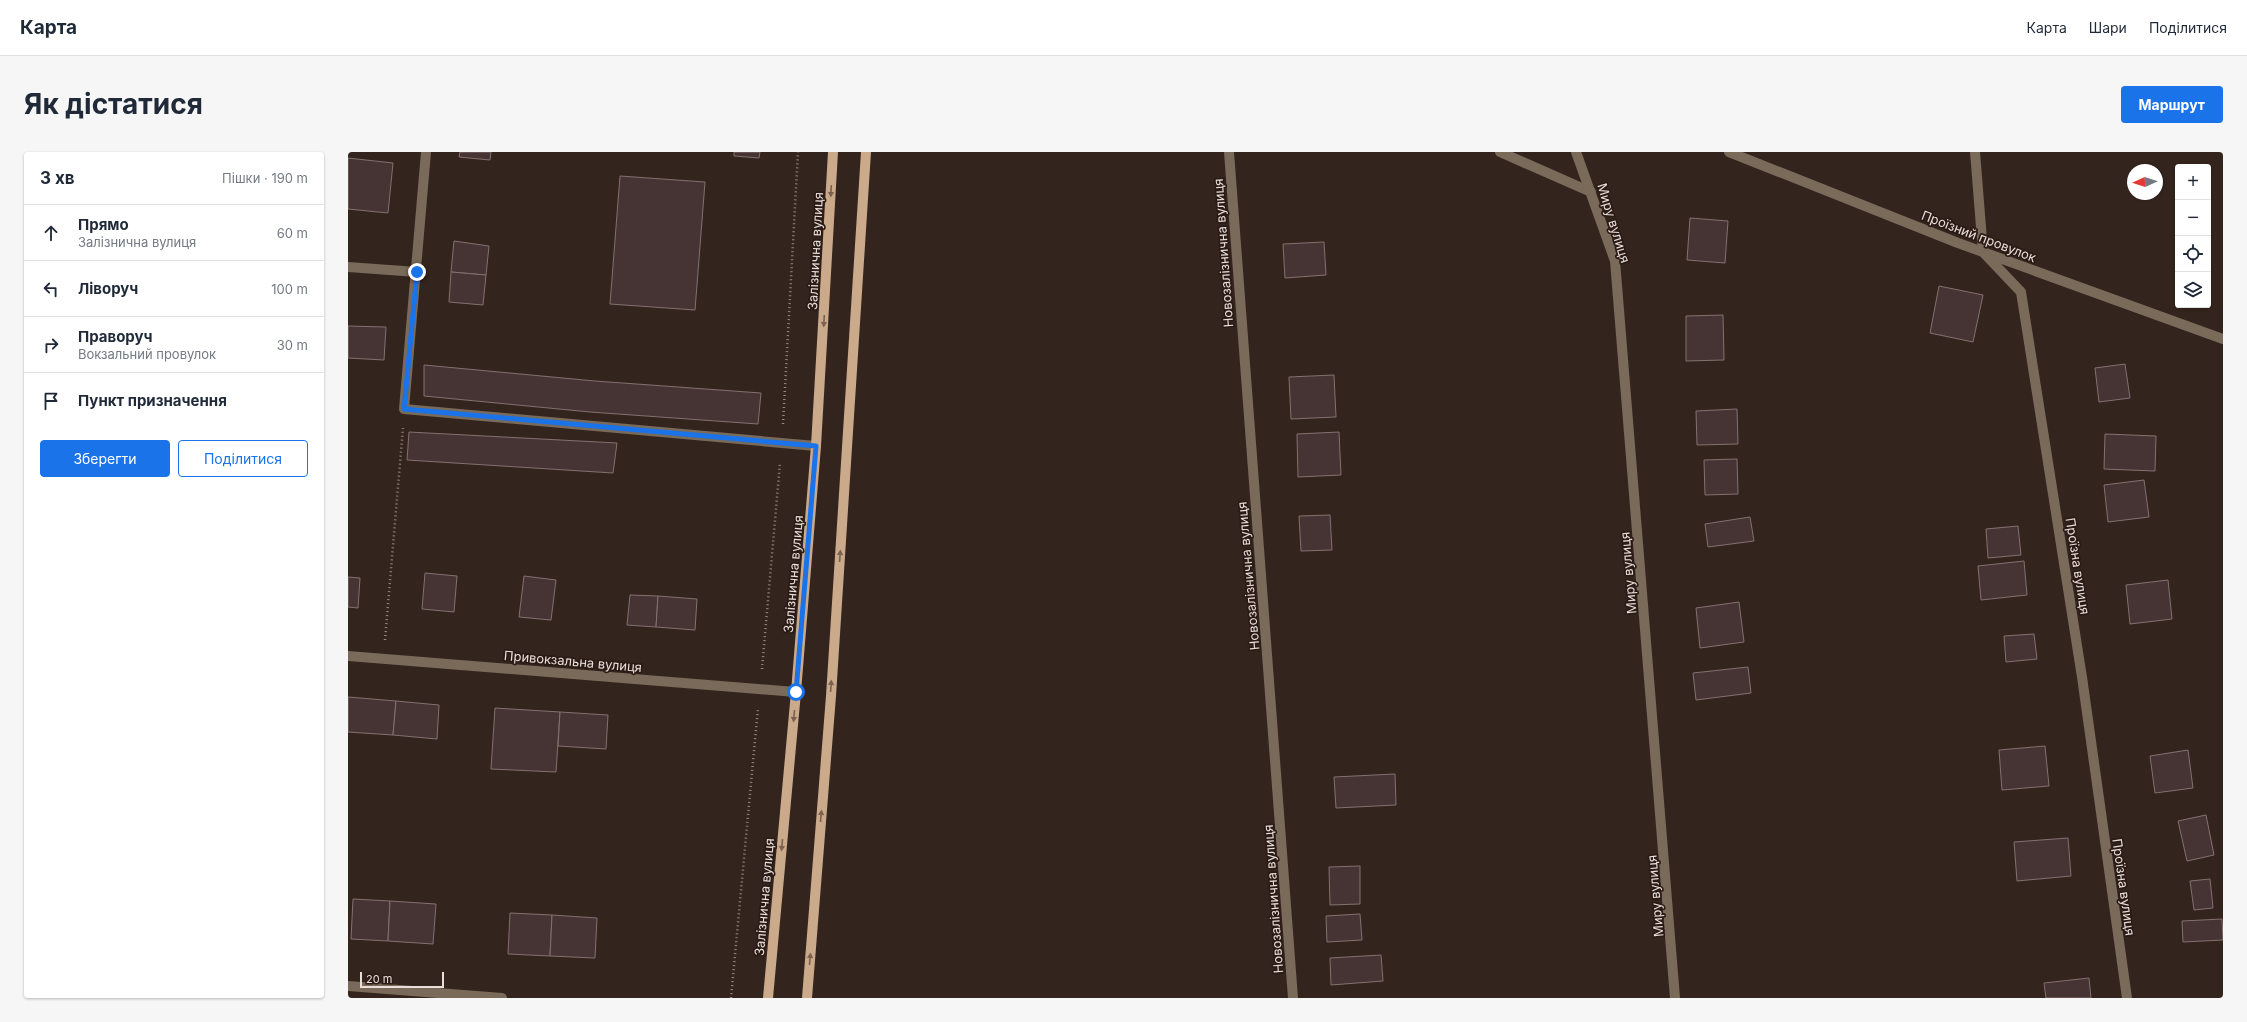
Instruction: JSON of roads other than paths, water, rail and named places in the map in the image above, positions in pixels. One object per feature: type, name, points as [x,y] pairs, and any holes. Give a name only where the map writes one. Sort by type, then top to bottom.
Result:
[{"type":"main road","name":"Залізнична вулиця","points":[[768,998],[796,692],[816,446],[834,152]]},
{"type":"main road","points":[[807,998],[831,696],[866,152]]},
{"type":"street","points":[[426,152],[417,272],[404,409],[816,446]]},
{"type":"street","name":"Новозалізнична вулиця","points":[[1228,152],[1293,998]]},
{"type":"street","points":[[1500,152],[1592,192]]},
{"type":"street","name":"Миру вулиця","points":[[1576,152],[1592,192],[1615,261],[1675,998]]},
{"type":"street","name":"Проїзний провулок","points":[[1729,152],[1983,252],[2223,339]]},
{"type":"street","points":[[1975,152],[1983,252]]},
{"type":"street","name":"Проїзна вулиця","points":[[1983,252],[2021,292],[2082,677],[2127,998]]},
{"type":"street","points":[[348,267],[417,272]]},
{"type":"street","name":"Привокзальна вулиця","points":[[348,656],[796,692]]},
{"type":"street","points":[[348,986],[502,998]]}]
